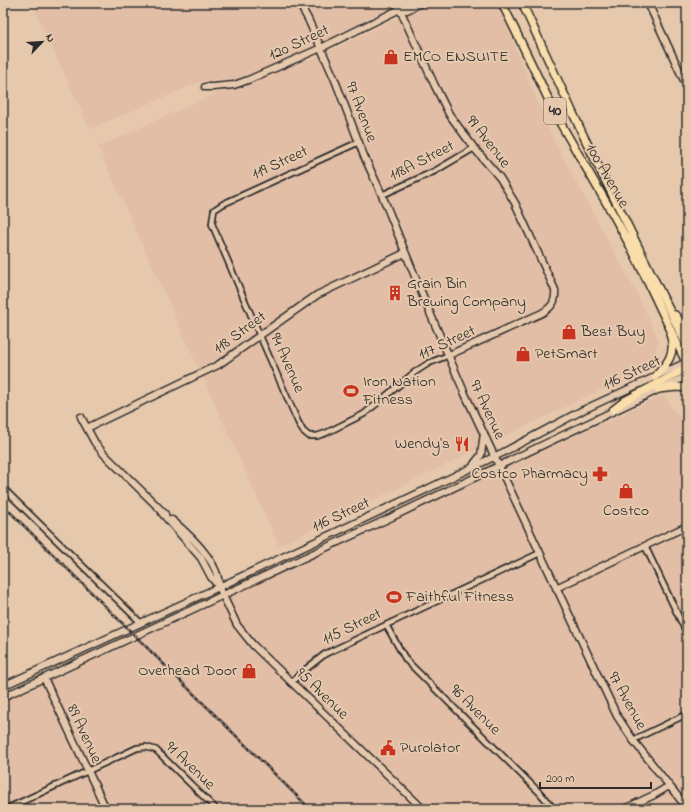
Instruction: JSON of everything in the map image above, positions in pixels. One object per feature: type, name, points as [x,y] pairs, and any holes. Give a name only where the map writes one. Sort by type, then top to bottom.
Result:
[{"type":"main road","name":"100 Avenue","points":[[502,3],[558,119],[614,216],[667,320],[687,364]]},
{"type":"main road","points":[[517,3],[535,33]]},
{"type":"main road","name":"100 Avenue","points":[[522,3],[584,137],[687,346]]},
{"type":"main road","points":[[670,312],[677,316],[687,330]]},
{"type":"main road","points":[[655,376],[668,362],[672,349],[672,339],[667,326],[667,320]]},
{"type":"main road","points":[[614,410],[626,400],[687,364]]},
{"type":"main road","points":[[658,389],[677,387],[687,388]]},
{"type":"street","name":"97 Avenue","points":[[299,3],[321,48],[427,306],[465,394],[617,716],[633,740],[687,808]]},
{"type":"street","name":"99 Avenue","points":[[397,3],[449,114],[474,148],[500,178],[515,203],[551,280],[556,298]]},
{"type":"street","name":"120 Street","points":[[205,87],[234,86],[321,48],[400,9],[407,3]]},
{"type":"street","name":"120 Street","points":[[400,9],[408,10],[421,3]]},
{"type":"street","points":[[648,3],[687,87]]},
{"type":"street","name":"119 Street","points":[[214,210],[223,204],[359,142]]},
{"type":"street","name":"118A Street","points":[[382,196],[435,171],[474,148]]},
{"type":"street","name":"94 Avenue","points":[[214,210],[212,224],[298,422],[309,436]]},
{"type":"street","name":"118 Street","points":[[87,428],[218,365],[317,295],[405,253]]},
{"type":"street","name":"117 Street","points":[[309,436],[317,436],[326,433],[364,414],[415,372],[429,364],[542,313],[553,305],[556,298]]},
{"type":"street","name":"116 Street","points":[[3,686],[219,587],[494,457],[583,410],[655,376],[687,364]]},
{"type":"street","name":"116 Street","points":[[3,698],[499,466],[687,376]]},
{"type":"street","name":"95 Avenue","points":[[81,417],[95,442],[104,454],[162,513],[200,558],[219,587],[237,625],[254,645],[291,683],[423,809]]},
{"type":"street","points":[[472,467],[481,455],[484,433]]},
{"type":"street","points":[[3,488],[140,623]]},
{"type":"street","points":[[556,588],[687,526]]},
{"type":"street","points":[[645,546],[687,634]]},
{"type":"street","name":"115 Street","points":[[291,683],[301,673],[326,654],[540,553]]},
{"type":"street","name":"96 Avenue","points":[[386,625],[406,660],[540,793],[554,809]]},
{"type":"street","name":"89 Avenue","points":[[40,669],[106,809]]},
{"type":"street","points":[[633,740],[687,714]]},
{"type":"street","name":"91 Avenue","points":[[88,771],[137,748],[145,747],[156,750],[216,809]]},
{"type":"street","points":[[6,809],[88,771]]},
{"type":"street","points":[[624,809],[669,786]]},
{"type":"shaded area","points":[[31,3],[400,3],[331,38],[233,81],[200,82],[90,129]]},
{"type":"shaded area","points":[[429,3],[497,3],[554,141],[639,297],[659,341],[650,366],[279,546],[98,147],[218,92],[312,59]]},
{"type":"shaded area","points":[[663,395],[668,400],[673,410],[687,422],[687,521],[614,555],[617,563],[680,532],[687,532],[687,809],[3,809],[3,701]]},
{"type":"railway","points":[[3,505],[310,809]]},
{"type":"place","name":"EMCO ENSUITE","points":[[391,57]]},
{"type":"place","name":"Grain Bin Brewing Company","points":[[395,293]]},
{"type":"place","name":"Best Buy","points":[[569,332]]},
{"type":"place","name":"PetSmart","points":[[523,354]]},
{"type":"place","name":"Iron Nation Fitness","points":[[351,391]]},
{"type":"place","name":"Wendy's","points":[[462,444]]},
{"type":"place","name":"Costco Pharmacy","points":[[600,474]]},
{"type":"place","name":"Costco","points":[[626,491]]},
{"type":"place","name":"Faithful Fitness","points":[[394,597]]},
{"type":"place","name":"Overhead Door","points":[[249,671]]},
{"type":"place","name":"Purolator","points":[[388,748]]}]
